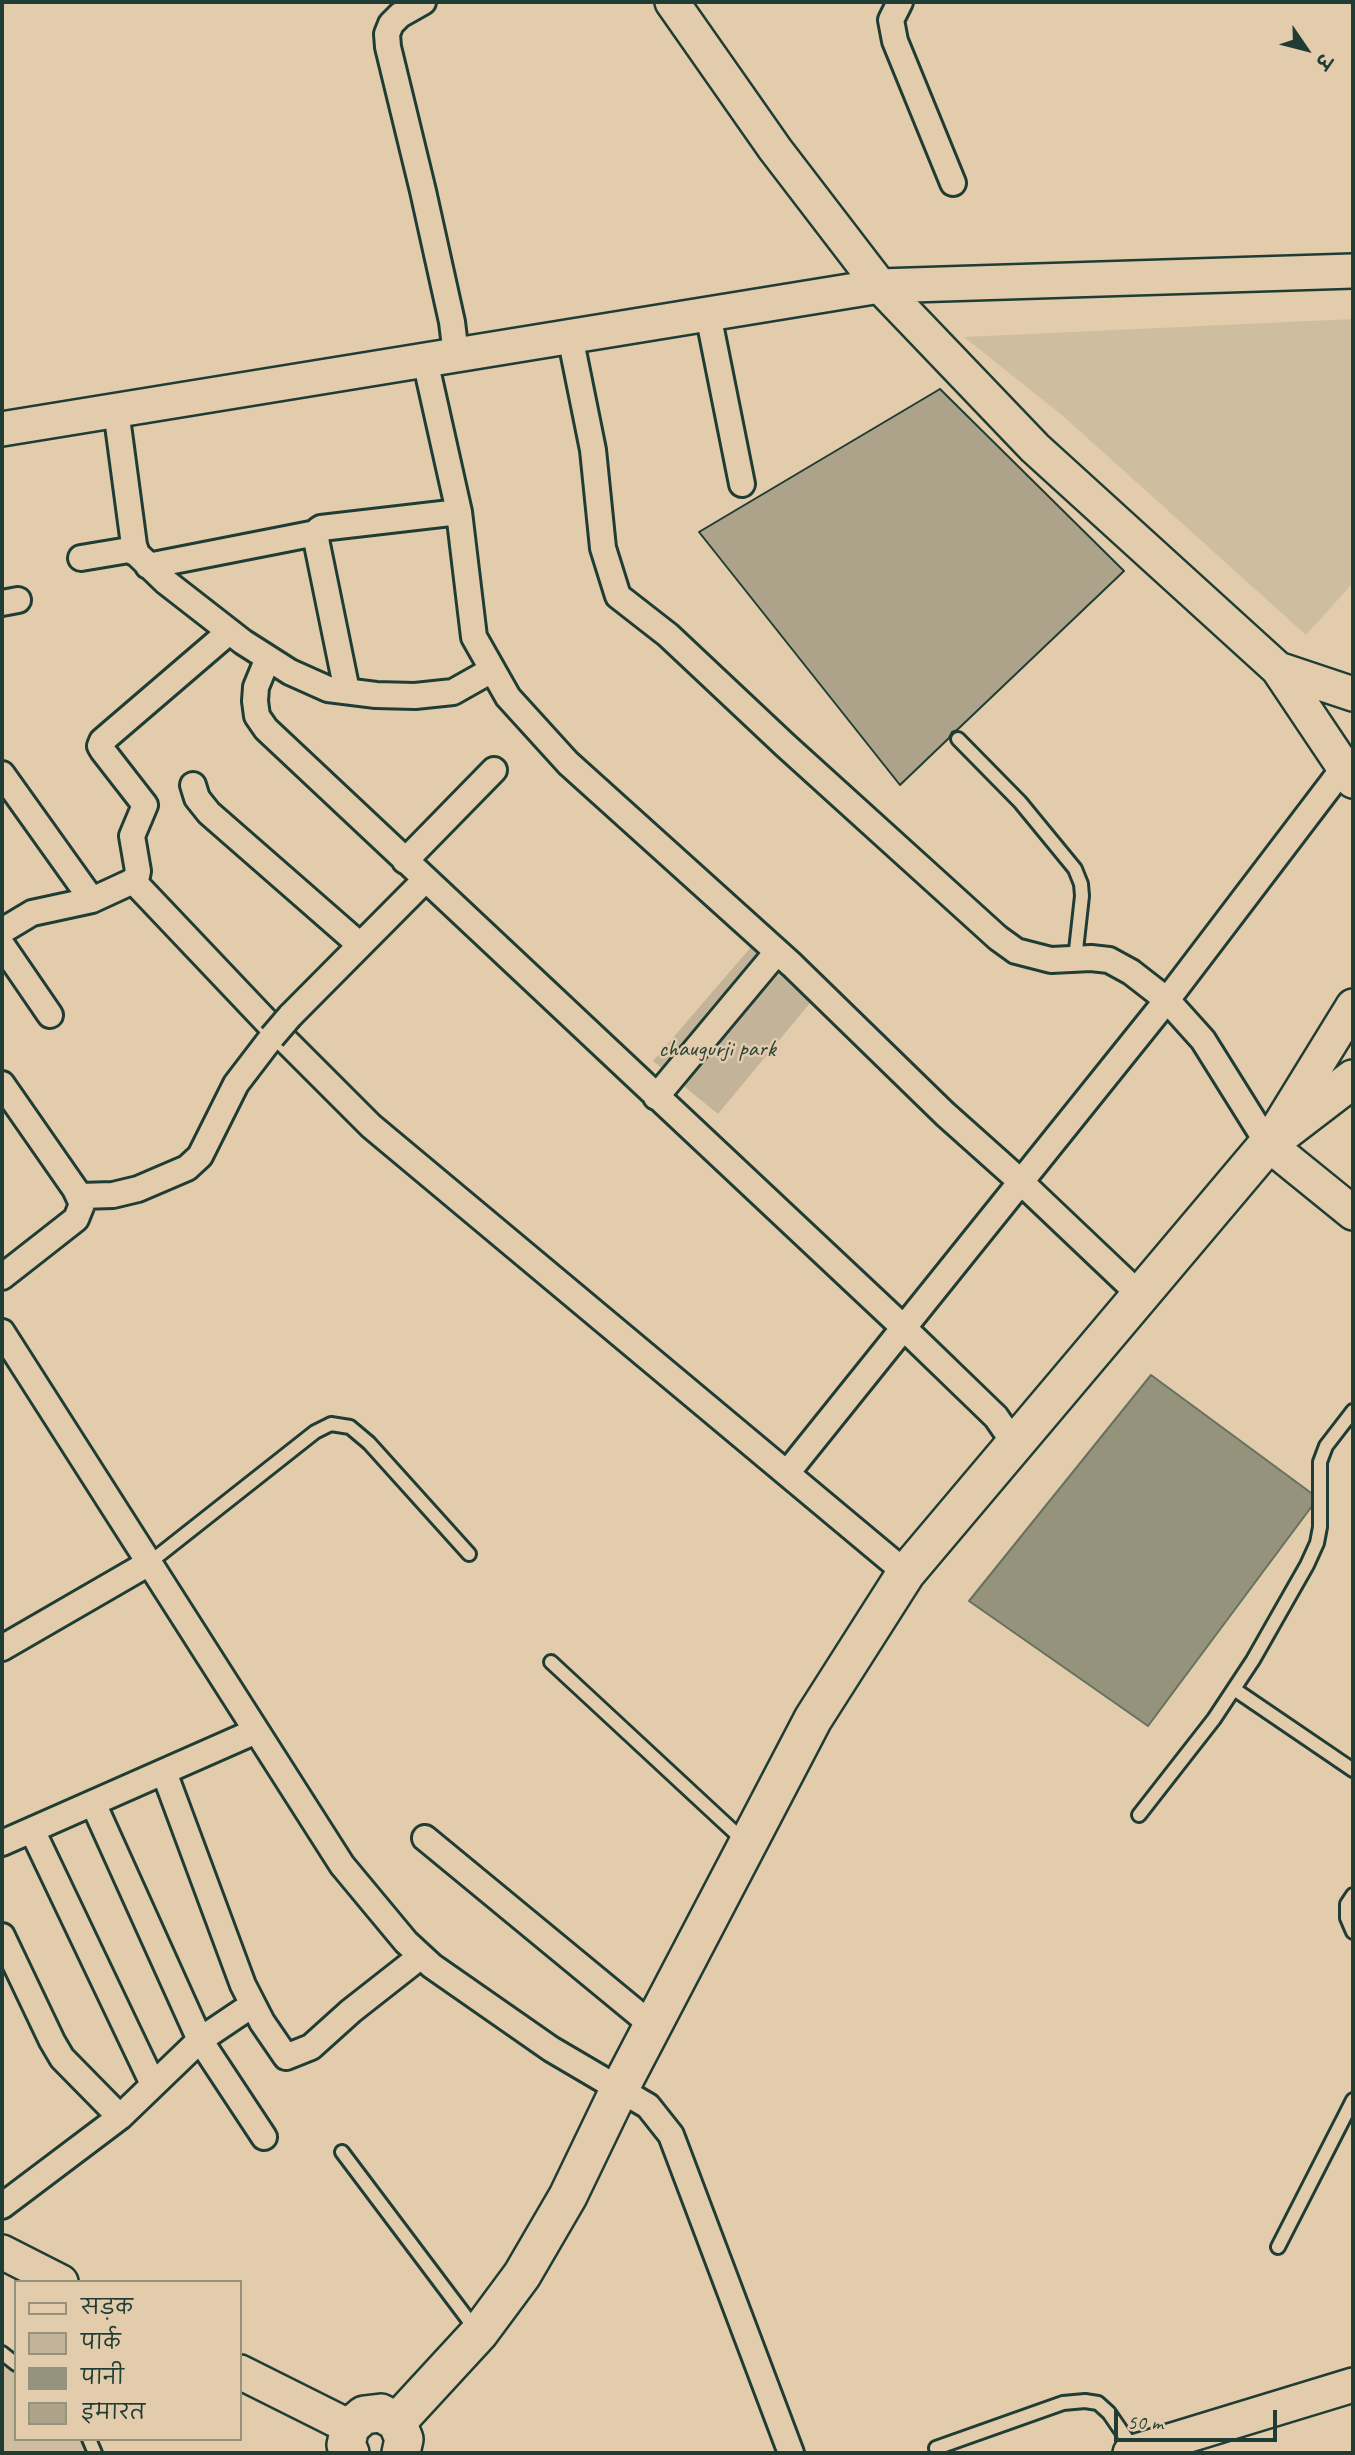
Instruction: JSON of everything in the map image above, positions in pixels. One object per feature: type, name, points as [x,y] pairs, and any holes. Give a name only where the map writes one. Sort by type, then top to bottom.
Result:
[{"type":"main road","points":[[350,2440],[363,2415],[381,2413],[399,2438],[522,2275],[561,2207],[813,1718],[906,1573],[1268,1144],[1353,1079]]},
{"type":"street","points":[[423,2],[400,15],[391,24],[387,34],[388,47],[452,322],[440,357],[474,637],[492,670],[508,697],[568,763],[777,952],[945,1114],[1140,1295]]},
{"type":"street","points":[[672,2],[775,149],[880,286],[1035,448],[1278,669],[1349,773],[787,1473]]},
{"type":"street","points":[[900,2],[891,20],[895,41],[953,183]]},
{"type":"street","points":[[2,429],[880,286],[1353,271]]},
{"type":"street","points":[[708,314],[742,484]]},
{"type":"street","points":[[570,336],[593,450],[603,548],[618,596],[668,635],[998,938],[1016,951],[1051,960],[1109,960],[1131,972],[1167,1000],[1203,1040],[1268,1144],[1353,1213]]},
{"type":"street","points":[[116,410],[134,545],[143,560]]},
{"type":"street","points":[[143,560],[316,533],[321,528],[459,512]]},
{"type":"street","points":[[316,533],[347,691]]},
{"type":"street","points":[[81,558],[130,550],[229,632],[290,672],[328,689],[415,696],[453,692],[492,670]]},
{"type":"street","points":[[2,931],[32,913],[92,900],[131,882],[138,871],[133,832],[145,805],[100,746],[102,741],[229,632]]},
{"type":"street","points":[[268,658],[256,687],[255,710],[260,722],[905,1329],[996,1417],[1014,1443]]},
{"type":"street","points":[[1278,669],[1353,694]]},
{"type":"street","points":[[405,861],[494,770]]},
{"type":"street","points":[[2,774],[92,900]]},
{"type":"street","points":[[193,785],[197,798],[209,813],[360,946]]},
{"type":"street","points":[[80,1196],[113,1195],[138,1189],[187,1168],[200,1156],[236,1084],[272,1037],[425,880]]},
{"type":"street","points":[[131,882],[138,886],[266,1021],[371,1126],[906,1573]]},
{"type":"street","points":[[2,945],[50,1015]]},
{"type":"street","points":[[656,1097],[777,952]]},
{"type":"street","points":[[1268,1144],[1353,1006]]},
{"type":"street","points":[[2,1084],[80,1196],[82,1204],[76,1219],[2,1277]]},
{"type":"street","points":[[2,1332],[342,1865],[406,1942],[421,1956],[551,2049],[648,2106],[671,2135],[791,2453]]},
{"type":"street","points":[[2,1648],[149,1563]]},
{"type":"street","points":[[2,1843],[256,1731]]},
{"type":"street","points":[[164,1772],[252,2005],[286,2057],[311,2047],[351,2011],[421,1956]]},
{"type":"street","points":[[93,1803],[200,2040],[264,2137]]},
{"type":"street","points":[[32,1830],[153,2084]]},
{"type":"street","points":[[425,1838],[653,2026]]},
{"type":"street","points":[[2,1936],[62,2058],[120,2118]]},
{"type":"street","points":[[2,2206],[120,2118],[200,2040],[252,2005]]},
{"type":"street","points":[[2,2252],[57,2280]]},
{"type":"street","points":[[242,2373],[350,2440]]},
{"type":"street","points":[[1133,2452],[1353,2385]]},
{"type":"lane","points":[[958,739],[1020,802],[1076,869],[1082,896],[1075,959]]},
{"type":"lane","points":[[1139,1815],[1214,1719],[1287,1601],[1317,1544],[1321,1510],[1320,1462],[1326,1446],[1353,1411]]},
{"type":"lane","points":[[149,1563],[315,1432],[331,1424],[350,1427],[369,1443],[469,1554]]},
{"type":"lane","points":[[551,1662],[747,1844]]},
{"type":"lane","points":[[1234,1689],[1353,1770]]},
{"type":"lane","points":[[1353,1895],[1347,1904],[1347,1918],[1353,1932]]},
{"type":"lane","points":[[1279,2246],[1353,2100]]},
{"type":"lane","points":[[342,2152],[478,2333]]},
{"type":"lane","points":[[936,2448],[1063,2403],[1085,2401],[1098,2403],[1109,2413],[1133,2452]]},
{"type":"shaded area","points":[[1353,319],[1353,583],[1306,635],[1063,416],[964,337]]},
{"type":"shaded area","points":[[2,2360],[14,2368],[14,2441],[94,2441],[99,2453],[2,2453]]},
{"type":"green space","name":"chaugurji park","points":[[751,947],[810,1003],[718,1114],[653,1061]]},
{"type":"water","points":[[1151,1375],[1318,1498],[1148,1726],[969,1601]]},
{"type":"building","points":[[940,389],[1124,571],[952,732],[900,785],[699,532]]}]
